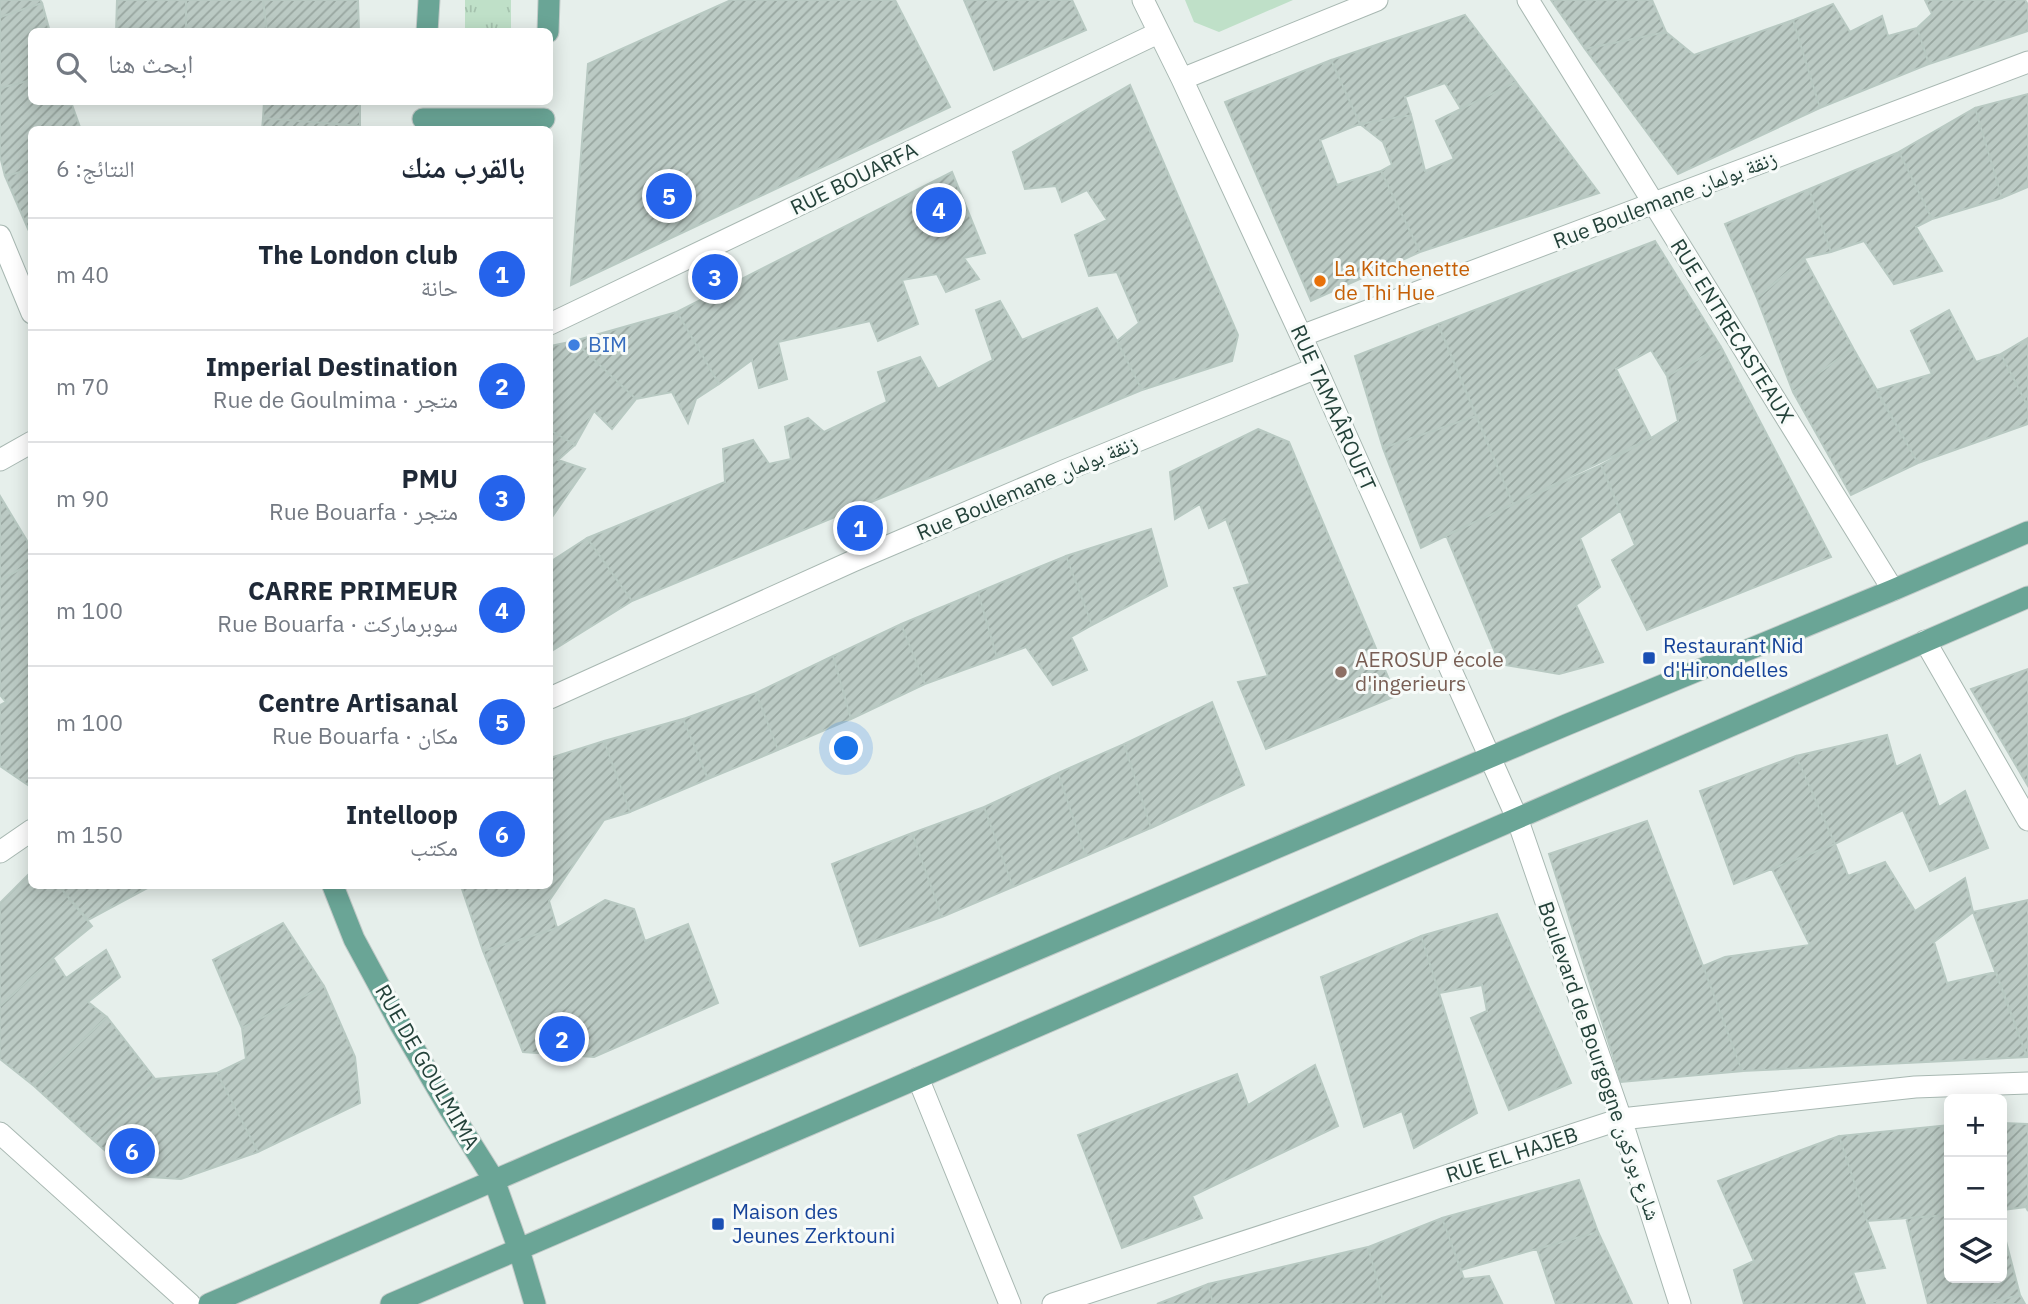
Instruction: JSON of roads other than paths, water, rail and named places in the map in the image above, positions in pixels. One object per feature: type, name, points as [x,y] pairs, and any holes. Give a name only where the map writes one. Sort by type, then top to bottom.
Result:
[{"type":"main road","points":[[427,28],[429,0]]},
{"type":"main road","points":[[548,28],[549,0]]},
{"type":"main road","points":[[423,116],[543,117]]},
{"type":"main road","points":[[209,1304],[494,1180],[2028,532]]},
{"type":"main road","points":[[391,1304],[2028,597]]},
{"type":"main road","name":"RUE DE GOULMIMA","points":[[334,889],[354,939],[401,1026],[494,1180],[535,1304]]},
{"type":"street","name":"RUE TAMAÂROUFT","points":[[1143,0],[1316,368],[1517,818]]},
{"type":"street","points":[[1182,79],[1377,0]]},
{"type":"street","name":"RUE ENTRECASTEAUX","points":[[1528,0],[1893,590]]},
{"type":"street","name":"RUE BOUARFA","points":[[553,323],[1158,33]]},
{"type":"street","name":"Rue Boulemane زنقة بولمان","points":[[1301,336],[2028,62]]},
{"type":"street","points":[[0,236],[28,303]]},
{"type":"street","name":"Rue Boulemane زنقة بولمان","points":[[553,697],[866,556],[1066,470],[1316,368]]},
{"type":"street","points":[[0,460],[28,444]]},
{"type":"street","points":[[1925,641],[2028,820]]},
{"type":"street","name":"Boulevard de Bourgogne شارع بوركون","points":[[1517,818],[1621,1119],[1680,1304]]},
{"type":"street","points":[[0,852],[28,833]]},
{"type":"street","points":[[918,1078],[1010,1304]]},
{"type":"street","name":"RUE EL HAJEB","points":[[1054,1304],[1621,1119],[1915,1087],[2028,1083]]},
{"type":"street","points":[[0,1133],[190,1304]]},
{"type":"place","name":"Centre Artisanal","points":[[669,196]]},
{"type":"place","name":"CARRE PRIMEUR","points":[[939,210]]},
{"type":"place","name":"PMU","points":[[715,277]]},
{"type":"place","name":"La Kitchenette de Thi Hue","points":[[1320,281]]},
{"type":"place","name":"BIM","points":[[574,345]]},
{"type":"place","name":"The London club","points":[[860,528]]},
{"type":"place","name":"Restaurant Nid d'Hirondelles","points":[[1649,658]]},
{"type":"place","name":"AEROSUP école d'ingerieurs","points":[[1341,672]]},
{"type":"place","name":"Imperial Destination","points":[[562,1039]]},
{"type":"place","name":"Intelloop","points":[[132,1151]]},
{"type":"place","name":"Maison des Jeunes Zerktouni","points":[[718,1224]]}]
